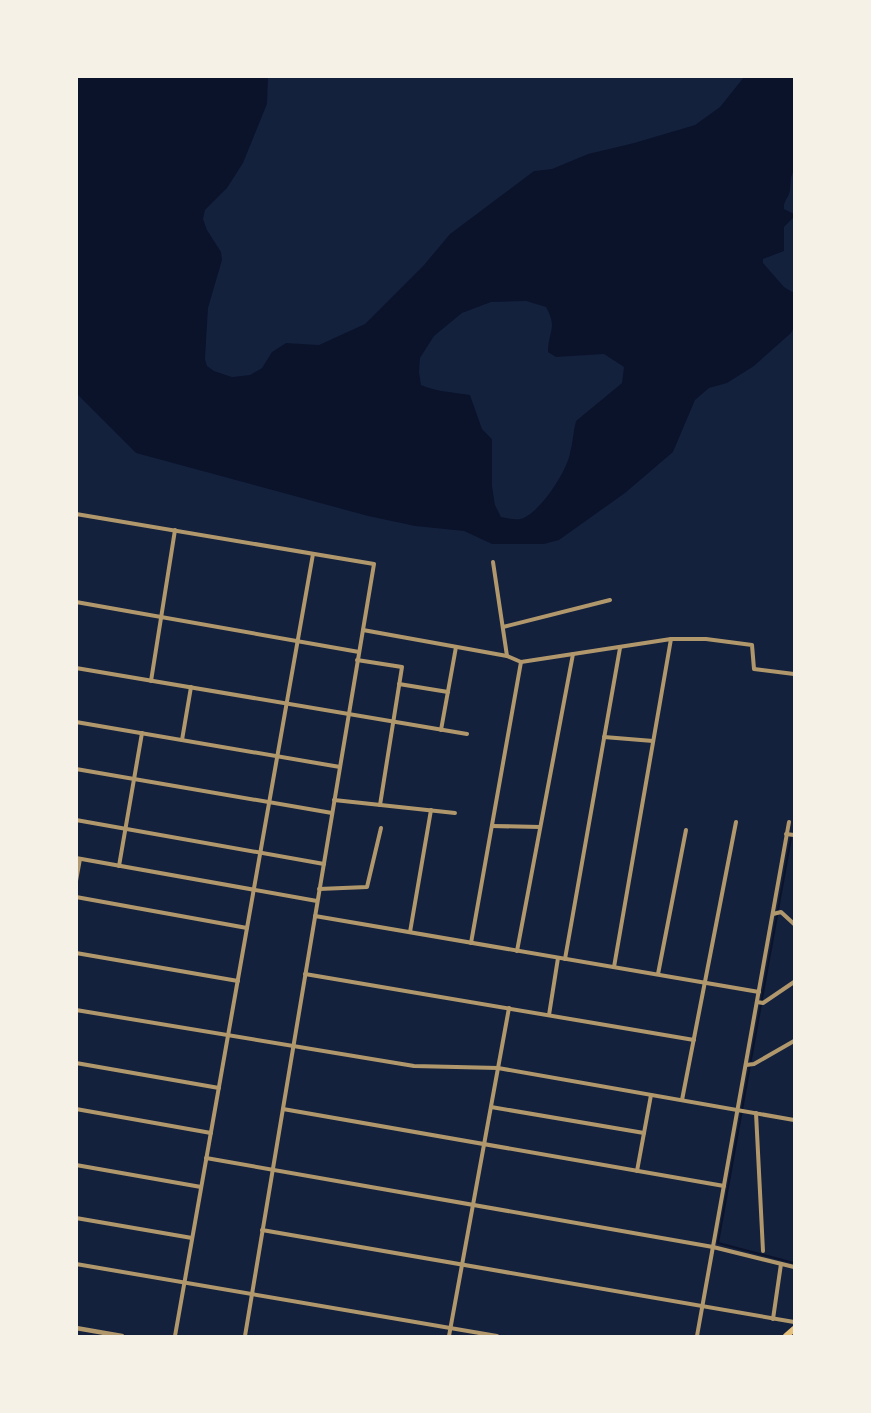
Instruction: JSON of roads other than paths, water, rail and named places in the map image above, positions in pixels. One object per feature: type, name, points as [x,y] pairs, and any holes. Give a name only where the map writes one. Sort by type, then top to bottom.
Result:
[{"type":"main road","points":[[786,1336],[795,1329]]},
{"type":"street","points":[[76,513],[374,564],[245,1336]]},
{"type":"street","points":[[151,681],[175,530]]},
{"type":"street","points":[[175,1336],[313,554]]},
{"type":"street","points":[[493,562],[507,656]]},
{"type":"street","points":[[502,627],[610,600]]},
{"type":"street","points":[[76,602],[359,652]]},
{"type":"street","points":[[363,630],[507,656],[521,662],[671,639],[706,639],[752,645],[754,669],[795,674]]},
{"type":"street","points":[[614,967],[671,639]]},
{"type":"street","points":[[441,730],[456,647]]},
{"type":"street","points":[[565,959],[620,648]]},
{"type":"street","points":[[517,951],[573,654]]},
{"type":"street","points":[[357,660],[402,667],[380,805]]},
{"type":"street","points":[[471,943],[521,662]]},
{"type":"street","points":[[76,668],[467,734]]},
{"type":"street","points":[[399,684],[448,692]]},
{"type":"street","points":[[183,740],[191,687]]},
{"type":"street","points":[[76,722],[340,767]]},
{"type":"street","points":[[119,866],[142,733]]},
{"type":"street","points":[[604,737],[653,741]]},
{"type":"street","points":[[76,769],[332,813]]},
{"type":"street","points":[[334,800],[455,813]]},
{"type":"street","points":[[410,932],[431,810]]},
{"type":"street","points":[[76,820],[324,864]]},
{"type":"street","points":[[682,1100],[736,822]]},
{"type":"street","points":[[697,1336],[738,1110],[749,1065],[760,1002],[759,992],[789,822]]},
{"type":"street","points":[[492,826],[540,827]]},
{"type":"street","points":[[319,889],[367,887],[381,828]]},
{"type":"street","points":[[658,974],[686,830]]},
{"type":"street","points":[[786,834],[795,835]]},
{"type":"street","points":[[76,881],[78,859],[317,901]]},
{"type":"street","points":[[76,897],[247,928]]},
{"type":"street","points":[[773,914],[781,912],[795,924]]},
{"type":"street","points":[[315,916],[759,992]]},
{"type":"street","points":[[76,953],[237,981]]},
{"type":"street","points":[[549,1015],[558,958]]},
{"type":"street","points":[[305,974],[694,1040]]},
{"type":"street","points":[[760,1002],[795,982]]},
{"type":"street","points":[[449,1336],[509,1008]]},
{"type":"street","points":[[76,1010],[414,1066],[498,1068],[795,1120]]},
{"type":"street","points":[[749,1065],[795,1041]]},
{"type":"street","points":[[76,1064],[219,1088]]},
{"type":"street","points":[[638,1171],[651,1095]]},
{"type":"street","points":[[491,1107],[644,1133]]},
{"type":"street","points":[[76,1109],[211,1133]]},
{"type":"street","points":[[283,1109],[724,1186]]},
{"type":"street","points":[[756,1113],[763,1251]]},
{"type":"street","points":[[206,1158],[713,1247],[795,1267]]},
{"type":"street","points":[[76,1165],[201,1187]]},
{"type":"street","points":[[76,1218],[192,1238]]},
{"type":"street","points":[[262,1230],[795,1322]]},
{"type":"street","points":[[76,1264],[497,1336]]},
{"type":"street","points":[[773,1319],[781,1264]]},
{"type":"street","points":[[76,1328],[122,1336]]},
{"type":"water","points":[[76,77],[268,77],[267,104],[243,163],[227,188],[205,210],[203,219],[221,252],[222,260],[208,308],[205,359],[207,366],[214,371],[232,377],[250,375],[262,368],[272,352],[286,343],[319,345],[365,324],[424,265],[450,234],[534,171],[552,169],[588,154],[695,125],[720,107],[744,77],[794,77],[794,170],[784,209],[794,214],[794,217],[784,227],[784,251],[763,259],[763,263],[784,287],[794,293],[794,327],[791,333],[754,366],[727,383],[709,388],[695,400],[673,452],[625,493],[559,540],[544,544],[492,544],[464,531],[415,526],[368,516],[136,453],[77,394]],"holes":[[[526,301],[546,307],[552,325],[548,352],[556,357],[604,354],[624,367],[622,383],[576,421],[571,449],[564,470],[551,491],[535,510],[520,519],[501,517],[495,505],[492,486],[492,439],[482,429],[470,395],[421,385],[420,358],[434,336],[462,313],[491,302]]]},
{"type":"waterway","points":[[794,826],[794,831]]},
{"type":"waterway","points":[[791,838],[718,1243],[794,1263]]}]
